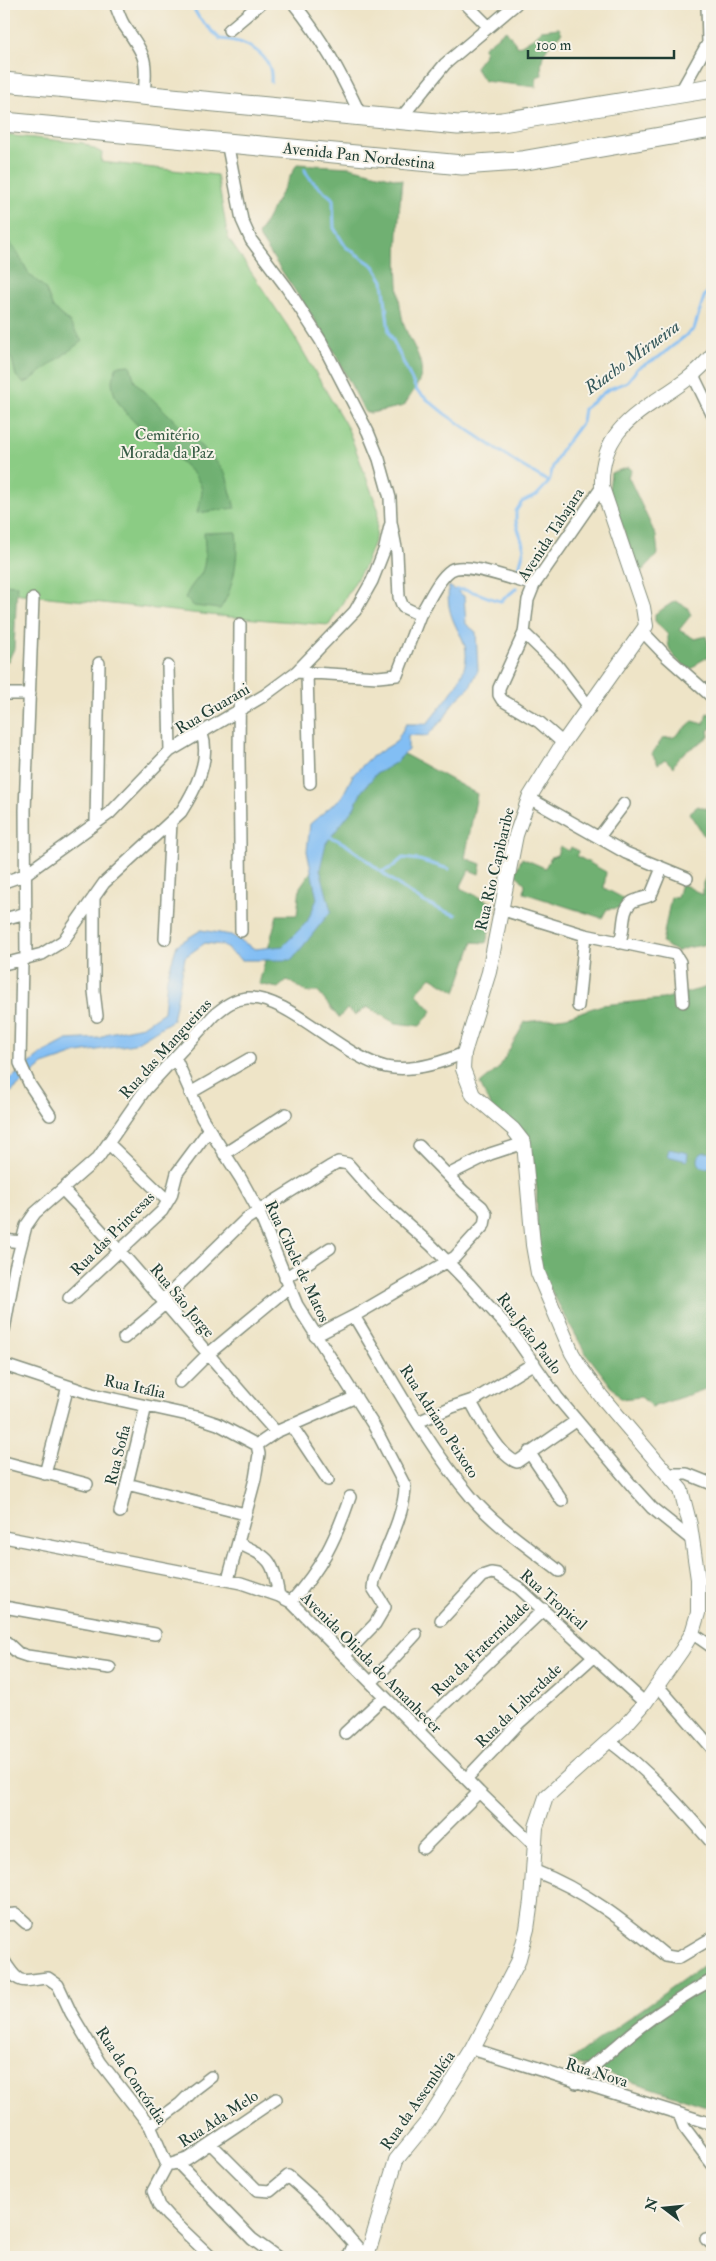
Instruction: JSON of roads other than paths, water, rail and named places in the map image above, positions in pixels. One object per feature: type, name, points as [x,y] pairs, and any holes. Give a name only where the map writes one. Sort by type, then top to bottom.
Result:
[{"type":"highway","points":[[4,82],[476,125],[712,88]]},
{"type":"highway","name":"Avenida Pan Nordestina","points":[[4,122],[228,142],[437,164],[482,165],[521,161],[712,128]]},
{"type":"street","points":[[115,4],[119,16],[144,56],[146,64],[144,94]]},
{"type":"street","points":[[229,30],[260,4]]},
{"type":"street","points":[[294,4],[314,28],[327,48],[360,114]]},
{"type":"street","points":[[466,4],[488,26]]},
{"type":"street","points":[[400,119],[445,64],[516,4]]},
{"type":"street","points":[[680,93],[709,48],[707,4]]},
{"type":"street","points":[[228,142],[242,220],[251,240],[287,288],[321,341],[362,419],[387,483],[391,522],[397,553],[398,597],[403,607],[420,615]]},
{"type":"street","name":"Avenida Tabajara","points":[[563,743],[539,722],[510,706],[499,695],[503,678],[524,633],[528,600],[534,585],[602,487],[601,470],[612,438],[632,418],[693,375],[712,355]]},
{"type":"street","points":[[693,375],[712,414]]},
{"type":"street","points":[[602,487],[647,620],[643,632],[667,657],[712,697]]},
{"type":"street","name":"Rua Guarani","points":[[4,882],[24,875],[96,823],[122,801],[170,751],[202,734],[301,673],[355,611],[372,581],[386,548],[391,522]]},
{"type":"street","points":[[310,783],[301,673],[378,677],[397,675],[420,615],[444,578],[452,570],[458,568],[478,569],[534,585]]},
{"type":"street","points":[[33,599],[24,875],[26,913],[20,1063],[30,1085],[50,1115]]},
{"type":"street","points":[[240,624],[241,930]]},
{"type":"street","name":"Rua Rio Capibaribe","points":[[464,1053],[484,992],[516,835],[530,798],[563,743],[643,632]]},
{"type":"street","points":[[524,633],[557,665],[590,708]]},
{"type":"street","points":[[96,823],[99,663]]},
{"type":"street","points":[[168,666],[170,751]]},
{"type":"street","points":[[4,694],[30,694]]},
{"type":"street","points":[[4,964],[42,954],[63,940],[119,868],[171,822],[190,797],[196,782],[205,750],[202,734]]},
{"type":"street","points":[[530,798],[626,853],[687,878]]},
{"type":"street","points":[[600,837],[624,804]]},
{"type":"street","points":[[165,939],[171,822]]},
{"type":"street","points":[[619,943],[624,931],[627,908],[634,901],[651,895],[662,868]]},
{"type":"street","points":[[94,898],[94,991],[98,1016]]},
{"type":"street","points":[[500,909],[585,935],[671,952],[679,958],[682,1002]]},
{"type":"street","points":[[4,919],[26,913]]},
{"type":"street","points":[[578,1006],[585,935]]},
{"type":"street","name":"Rua das Mangueiras","points":[[4,1330],[21,1242],[26,1226],[35,1213],[98,1158],[145,1090],[227,1004],[248,998],[260,999],[282,1007],[340,1046],[387,1067],[432,1064],[464,1053]]},
{"type":"street","points":[[448,1175],[490,1154],[524,1143],[513,1129],[473,1095],[463,1069],[464,1053]]},
{"type":"street","name":"Rua Cibele de Matos","points":[[175,1057],[190,1093],[209,1130],[258,1210],[287,1283],[315,1336],[356,1397],[390,1453],[405,1486],[405,1496],[373,1588],[385,1607],[375,1624],[344,1656]]},
{"type":"street","points":[[190,1093],[248,1058]]},
{"type":"street","points":[[224,1154],[286,1114]]},
{"type":"street","name":"Rua das Princesas","points":[[69,1298],[162,1211],[168,1201],[182,1165],[209,1130]]},
{"type":"street","name":"Rua da Assembléia","points":[[366,2257],[396,2160],[428,2121],[473,2049],[518,1962],[527,1929],[535,1870],[536,1827],[546,1797],[609,1741],[645,1703],[692,1633],[698,1613],[699,1597],[692,1540],[681,1490],[600,1396],[582,1370],[545,1294],[538,1273],[533,1244],[524,1143]]},
{"type":"street","points":[[109,1144],[168,1201]]},
{"type":"street","points":[[315,1336],[354,1316],[446,1262],[466,1246],[486,1220],[482,1207],[420,1146]]},
{"type":"street","name":"Rua João Paulo","points":[[258,1210],[338,1162],[348,1164],[376,1196],[490,1306],[576,1421],[652,1508],[692,1540]]},
{"type":"street","name":"Rua São Jorge","points":[[63,1190],[164,1301],[207,1355],[276,1432]]},
{"type":"street","points":[[124,1338],[258,1210]]},
{"type":"street","points":[[4,1240],[21,1242]]},
{"type":"street","points":[[180,1382],[287,1283],[330,1248]]},
{"type":"street","name":"Rua Adriano Peixoto","points":[[354,1316],[443,1461],[473,1499],[506,1529],[560,1571]]},
{"type":"street","points":[[418,1422],[452,1407],[471,1402],[534,1363]]},
{"type":"street","name":"Rua Itália","points":[[4,1365],[68,1386],[146,1406],[170,1410],[218,1424],[257,1445]]},
{"type":"street","points":[[45,1474],[68,1386]]},
{"type":"street","points":[[228,1580],[258,1463],[257,1445],[276,1432],[356,1397]]},
{"type":"street","points":[[471,1402],[483,1426],[513,1461],[520,1460],[576,1421]]},
{"type":"street","name":"Rua Sofia","points":[[120,1512],[146,1406]]},
{"type":"street","points":[[292,1426],[328,1480]]},
{"type":"street","points":[[529,1452],[562,1501]]},
{"type":"street","points":[[4,1462],[87,1484]]},
{"type":"street","points":[[669,1474],[687,1474],[712,1484]]},
{"type":"street","points":[[127,1484],[245,1514]]},
{"type":"street","points":[[290,1602],[314,1577],[325,1558],[340,1527],[350,1497]]},
{"type":"street","name":"Avenida Olinda do Amanhecer","points":[[4,1537],[228,1580],[279,1596],[290,1602],[535,1846]]},
{"type":"street","points":[[238,1543],[265,1556],[272,1565],[279,1596]]},
{"type":"street","name":"Rua Tropical","points":[[441,1620],[476,1581],[491,1573],[506,1578],[544,1609],[645,1703]]},
{"type":"street","points":[[4,1607],[155,1634]]},
{"type":"street","name":"Rua da Fraternidade","points":[[418,1730],[544,1609]]},
{"type":"street","points":[[692,1633],[712,1647]]},
{"type":"street","points":[[370,1683],[416,1634]]},
{"type":"street","points":[[4,1640],[18,1653],[27,1656],[110,1668]]},
{"type":"street","name":"Rua da Liberdade","points":[[466,1778],[519,1723],[594,1656]]},
{"type":"street","points":[[658,1686],[712,1748]]},
{"type":"street","points":[[346,1733],[384,1697]]},
{"type":"street","points":[[609,1741],[640,1764],[678,1802],[712,1843]]},
{"type":"street","points":[[423,1848],[479,1792]]},
{"type":"street","points":[[535,1870],[568,1885],[606,1908],[666,1956],[678,1958],[712,1938]]},
{"type":"street","points":[[4,1915],[16,1914],[26,1922]]},
{"type":"street","name":"Rua da Concórdia","points":[[4,1961],[12,1974],[23,1981],[48,1978],[54,1980],[102,2063],[150,2126],[172,2164]]},
{"type":"street","points":[[576,2083],[624,2037],[678,1999],[712,1980]]},
{"type":"street","name":"Rua Nova","points":[[473,2049],[576,2083],[712,2124]]},
{"type":"street","points":[[150,2126],[180,2104],[211,2077]]},
{"type":"street","name":"Rua Ada Melo","points":[[172,2164],[211,2144],[276,2099]]},
{"type":"street","points":[[679,2114],[684,2127],[712,2164]]},
{"type":"street","points":[[211,2144],[257,2190],[270,2191],[288,2176],[316,2201],[366,2257]]},
{"type":"street","points":[[212,2257],[168,2216],[154,2197],[155,2185],[172,2164],[270,2256]]},
{"type":"street","points":[[348,2257],[354,2244]]},
{"type":"water","points":[[449,586],[464,596],[466,624],[476,632],[478,670],[470,687],[452,704],[445,717],[427,736],[408,735],[408,750],[395,763],[376,774],[362,791],[354,808],[326,843],[320,869],[331,911],[292,960],[242,960],[222,945],[205,943],[185,957],[173,1020],[134,1044],[78,1053],[43,1065],[4,1098],[4,1084],[43,1053],[67,1040],[100,1038],[109,1033],[143,1026],[164,1012],[167,977],[177,945],[201,930],[231,935],[255,949],[283,946],[307,922],[317,899],[307,851],[310,824],[342,797],[353,775],[370,758],[396,742],[406,724],[427,724],[450,695],[462,673],[466,661],[466,650],[451,613],[448,600]]},
{"type":"water","points":[[669,1149],[688,1153],[687,1161],[667,1156]]},
{"type":"water","points":[[706,1152],[714,1160],[706,1168],[698,1160]]},
{"type":"waterway","points":[[191,4],[199,18],[220,39],[239,42],[256,50],[263,56],[271,72],[271,82]]},
{"type":"waterway","points":[[305,169],[312,181],[333,199],[334,228],[346,247],[374,266],[383,281],[389,332],[417,391],[445,414],[517,463],[549,482]]},
{"type":"waterway","name":"Riacho Mirueira","points":[[517,577],[524,548],[516,522],[516,511],[522,502],[537,495],[549,482],[553,466],[562,449],[582,422],[584,409],[607,390],[627,382],[638,368],[659,357],[694,329],[704,297],[712,286]]},
{"type":"waterway","name":"Riacho Mirueira","points":[[455,593],[456,590],[467,590],[501,601],[517,588]]},
{"type":"waterway","points":[[328,836],[347,846],[419,899],[456,915]]},
{"type":"waterway","points":[[383,871],[391,868],[403,858],[419,860],[449,869]]},
{"type":"park label","name":"Cemitério Morada da Paz","points":[[167,443]]}]
